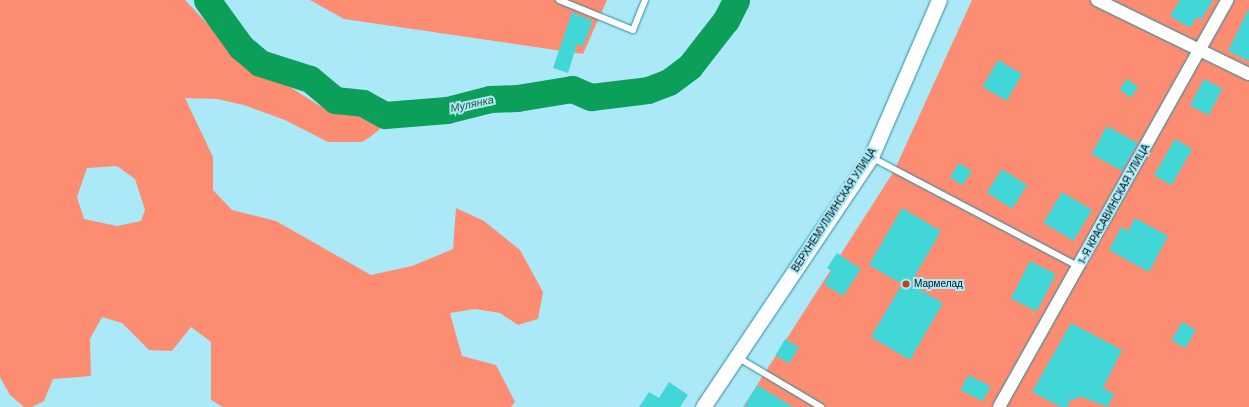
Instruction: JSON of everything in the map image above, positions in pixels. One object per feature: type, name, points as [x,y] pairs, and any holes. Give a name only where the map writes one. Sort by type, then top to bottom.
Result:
[{"type":"street","name":"ВЕРХНЕМУЛЛИНСКАЯ УЛИЦА","points":[[703,407],[871,157],[939,0]]},
{"type":"street","points":[[1097,0],[1249,74]]},
{"type":"street","name":"1-Я КРАСАВИНСКАЯ УЛИЦА","points":[[999,407],[1227,0]]},
{"type":"lane","points":[[558,0],[633,30],[645,0]]},
{"type":"lane","points":[[871,157],[1078,266]]},
{"type":"lane","points":[[737,357],[821,407]]},
{"type":"shaded area","points":[[0,0],[185,0],[240,58],[256,70],[274,77],[320,106],[363,109],[372,113],[379,121],[380,129],[362,142],[328,142],[285,120],[244,105],[217,99],[185,98],[213,157],[213,190],[232,210],[276,221],[371,275],[412,266],[453,249],[456,208],[484,221],[520,250],[543,292],[538,319],[518,325],[500,313],[475,309],[450,313],[462,356],[496,365],[515,402],[511,407],[223,407],[211,400],[211,342],[191,327],[172,351],[149,350],[122,323],[102,317],[90,339],[91,376],[53,379],[44,401],[32,407],[24,407],[10,395],[0,377]],"holes":[[[117,166],[135,179],[145,210],[141,221],[117,226],[84,219],[77,197],[87,168]]]},
{"type":"shaded area","points":[[310,0],[607,0],[583,54],[344,19]]},
{"type":"shaded area","points":[[972,0],[1249,0],[1249,407],[743,407],[894,171]]},
{"type":"building","points":[[1180,0],[1213,0],[1201,20],[1197,17],[1190,28],[1170,16]]},
{"type":"building","points":[[1249,8],[1249,61],[1228,51]]},
{"type":"building","points":[[572,12],[593,21],[583,46],[577,44],[568,73],[553,68]]},
{"type":"building","points":[[998,60],[1022,74],[1007,101],[982,87]]},
{"type":"building","points":[[1127,79],[1138,87],[1131,98],[1119,90]]},
{"type":"building","points":[[1204,79],[1223,89],[1208,115],[1190,105]]},
{"type":"building","points":[[1107,126],[1138,143],[1122,171],[1091,154]]},
{"type":"building","points":[[1175,139],[1192,149],[1171,185],[1154,175]]},
{"type":"building","points":[[959,163],[972,171],[963,185],[950,177]]},
{"type":"building","points":[[1002,169],[1027,185],[1012,209],[987,192]]},
{"type":"building","points":[[1062,192],[1092,210],[1073,241],[1043,223]]},
{"type":"building","name":"Мармелад","points":[[902,208],[941,231],[910,284],[943,303],[910,360],[871,337],[902,284],[869,265]]},
{"type":"building","points":[[1135,218],[1168,236],[1149,272],[1109,250],[1121,227],[1128,231]]},
{"type":"building","points":[[837,253],[861,269],[843,296],[824,284],[832,271],[827,268]]},
{"type":"building","points":[[1030,261],[1056,274],[1037,312],[1011,298]]},
{"type":"building","points":[[1182,322],[1196,330],[1185,348],[1172,340]]},
{"type":"building","points":[[1071,323],[1122,350],[1103,388],[1114,394],[1108,407],[1079,396],[1076,400],[1071,399],[1067,407],[1061,407],[1032,392]]},
{"type":"building","points":[[785,339],[799,347],[789,363],[776,355]]},
{"type":"building","points":[[968,375],[990,386],[983,401],[961,390]]},
{"type":"building","points":[[669,382],[688,395],[680,407],[639,407],[649,392],[659,398]]},
{"type":"building","points":[[757,385],[793,407],[744,407]]},
{"type":"waterway","name":"Мулянка","points":[[207,0],[241,47],[260,63],[310,79],[335,100],[363,103],[385,115],[447,110],[490,99],[517,98],[572,89],[591,97],[648,90],[669,82],[690,66],[726,20],[736,0]]},
{"type":"place","name":"Мармелад","points":[[906,284]]}]
